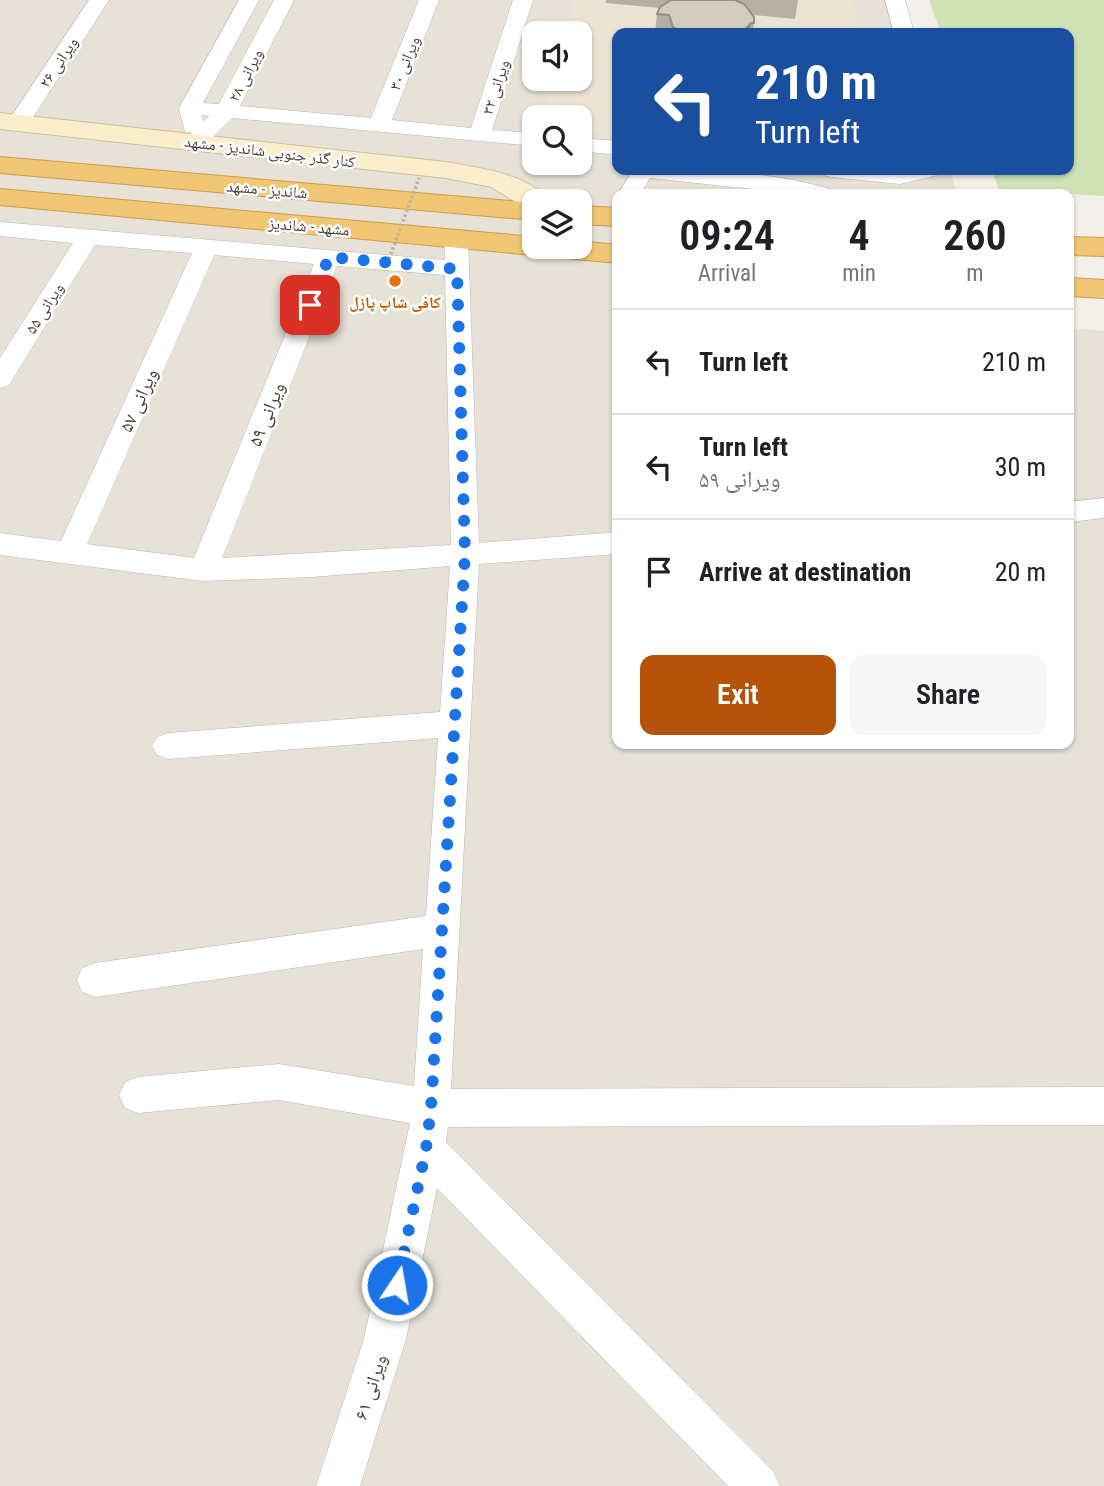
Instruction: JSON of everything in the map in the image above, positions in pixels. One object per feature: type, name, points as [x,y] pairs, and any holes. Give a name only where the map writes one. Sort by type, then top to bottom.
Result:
[{"type":"highway","name":"شاندیز - مشهد","points":[[0,165],[522,211]]},
{"type":"highway","name":"مشهد - شاندیز","points":[[0,197],[456,255],[612,254]]},
{"type":"highway","points":[[592,214],[612,212]]},
{"type":"highway","points":[[1074,287],[1104,289]]},
{"type":"street","name":"ویرانی ۲۶","points":[[9,122],[99,0]]},
{"type":"street","points":[[195,142],[190,108],[249,0]]},
{"type":"street","name":"ویرانی ۲۸","points":[[195,142],[226,111],[284,0]]},
{"type":"street","name":"ویرانی ۳۰","points":[[379,125],[429,0]]},
{"type":"street","name":"ویرانی ۳۲","points":[[480,134],[523,0]]},
{"type":"street","points":[[895,0],[903,28]]},
{"type":"street","points":[[190,108],[522,139]]},
{"type":"street","name":"کنار گذر جنوبی شاندیز - مشهد","points":[[9,122],[446,170],[500,181],[522,194]]},
{"type":"street","points":[[592,145],[612,147]]},
{"type":"street","points":[[684,175],[806,189]]},
{"type":"street","points":[[880,175],[909,175]]},
{"type":"street","points":[[0,229],[329,257],[456,255]]},
{"type":"street","name":"ویرانی ۵۵","points":[[0,379],[88,237]]},
{"type":"street","name":"ویرانی ۵۷","points":[[70,552],[206,247]]},
{"type":"street","name":"ویرانی ۶۱","points":[[338,1486],[385,1339],[426,1149],[431,1108],[465,555],[456,255]]},
{"type":"street","name":"ویرانی ۵۹","points":[[203,570],[329,257]]},
{"type":"street","points":[[1074,511],[1104,508]]},
{"type":"street","points":[[0,544],[203,570],[612,543]]},
{"type":"street","points":[[168,746],[454,723]]},
{"type":"street","points":[[95,980],[442,930]]},
{"type":"street","points":[[138,1095],[279,1082],[431,1108],[1104,1106]]},
{"type":"street","points":[[426,1149],[758,1486]]},
{"type":"path","points":[[389,259],[419,178]]},
{"type":"shaded area","points":[[0,0],[892,0],[901,28],[612,28],[612,175],[952,175],[956,189],[612,189],[612,749],[1074,749],[1074,328],[1104,331],[1104,1486],[0,1486]]},
{"type":"shaded area","points":[[575,0],[851,0],[860,28],[612,28],[612,135],[592,133],[592,105],[545,105],[550,91],[592,91],[592,21],[569,21]]},
{"type":"green space","points":[[929,0],[1104,0],[1104,196],[1074,194],[1074,189],[999,189],[994,175],[1074,175],[1074,28],[939,28]]},
{"type":"building","points":[[671,0],[735,0],[744,4],[754,17],[754,23],[746,28],[675,28],[669,15],[657,14],[660,7]]},
{"type":"place","name":"کافی شاپ پازل","points":[[395,281]]},
{"type":"route","points":[[310,305],[329,257],[457,269],[465,555],[431,1108],[426,1149],[397,1285]]}]
